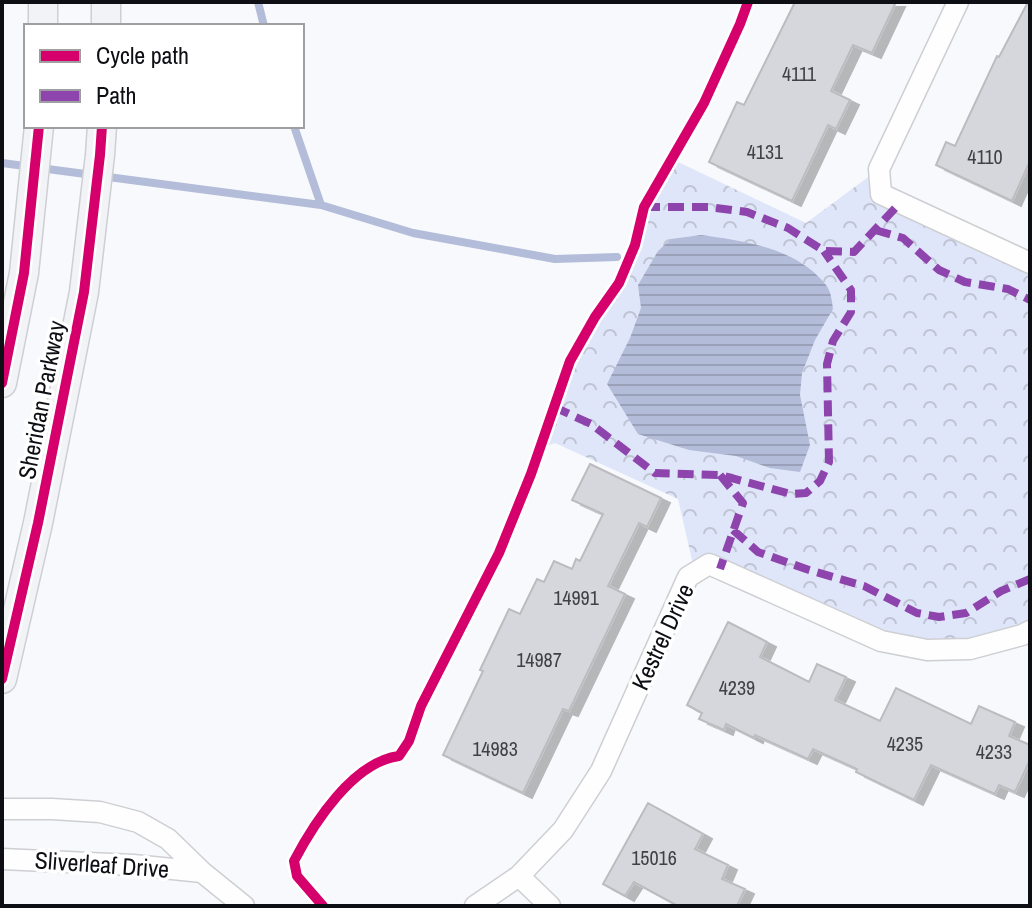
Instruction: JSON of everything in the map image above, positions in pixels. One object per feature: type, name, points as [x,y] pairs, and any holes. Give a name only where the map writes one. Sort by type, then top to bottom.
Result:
[{"type":"main road","points":[[43,2],[43,24]]},
{"type":"main road","name":"Sheridan Parkway","points":[[2,383],[24,273],[39,128]]},
{"type":"main road","name":"Sheridan Parkway","points":[[2,679],[38,523],[84,292],[102,128]]},
{"type":"street","points":[[958,2],[879,169],[881,194],[1030,263]]},
{"type":"street","name":"Kestrel Drive","points":[[475,906],[519,876],[563,830],[601,771],[688,577],[709,564],[881,641],[927,650],[970,649],[1030,631]]},
{"type":"street","points":[[2,809],[100,812],[138,822],[168,839],[244,906]]},
{"type":"street","name":"Sliverleaf Drive","points":[[2,859],[133,865],[202,872]]},
{"type":"street","points":[[519,876],[550,906]]},
{"type":"green space","points":[[676,161],[806,223],[879,169],[882,194],[1030,263],[1030,631],[927,650],[739,576],[695,573],[678,499],[555,443],[539,449],[577,348],[618,287],[645,216]]},
{"type":"shaded area","points":[[701,235],[769,248],[800,262],[814,272],[829,290],[833,309],[815,340],[802,373],[800,395],[810,445],[800,472],[770,468],[736,456],[689,450],[638,434],[607,384],[641,308],[638,285],[658,251],[671,239]]},
{"type":"building","points":[[795,2],[896,2],[872,53],[853,45],[831,91],[850,100],[836,129],[828,125],[792,201],[709,162],[737,102],[744,105]]},
{"type":"building","points":[[1028,2],[1030,161],[1012,201],[936,165],[946,142],[955,146],[997,56]]},
{"type":"building","points":[[590,464],[661,498],[647,527],[639,523],[608,586],[625,594],[569,711],[563,709],[523,793],[443,755],[509,609],[520,614],[537,579],[544,582],[554,561],[572,569],[576,559],[580,561],[603,514],[572,500]]},
{"type":"building","points":[[728,622],[767,642],[760,657],[809,682],[817,664],[846,677],[835,700],[880,721],[896,688],[971,724],[979,706],[1015,722],[1009,736],[1030,745],[1030,760],[1015,792],[999,785],[995,794],[931,765],[914,800],[813,749],[808,759],[726,724],[724,730],[699,719],[702,713],[687,705]]},
{"type":"building","points":[[648,803],[703,834],[695,849],[728,865],[722,879],[745,889],[737,906],[678,906],[634,882],[625,896],[603,884]]},
{"type":"waterway","points":[[258,2],[264,24]]},
{"type":"waterway","points":[[295,128],[321,205],[413,233],[555,259],[617,257]]},
{"type":"waterway","points":[[2,163],[321,205]]},
{"type":"marked path","points":[[644,207],[709,207],[747,212],[788,228],[824,251],[854,252],[900,203]]},
{"type":"marked path","points":[[875,230],[903,238],[939,270],[965,282],[1008,289],[1030,300]]},
{"type":"marked path","points":[[554,407],[591,424],[655,473],[720,475],[791,494],[806,493],[820,481],[829,462],[827,364],[833,341],[851,312],[851,290],[824,251]]},
{"type":"marked path","points":[[720,475],[743,503],[720,569]]},
{"type":"marked path","points":[[733,530],[758,552],[864,586],[917,613],[939,617],[966,613],[1001,591],[1030,579]]},
{"type":"cycle path","points":[[323,906],[297,876],[294,861],[312,829],[337,796],[366,770],[399,756],[409,741],[421,706],[499,553],[531,474],[570,361],[619,283],[635,245],[644,207],[704,103],[748,2]]},
{"type":"cycle path","points":[[2,383],[24,273],[39,128]]},
{"type":"cycle path","points":[[2,679],[38,523],[84,292],[102,128]]}]
